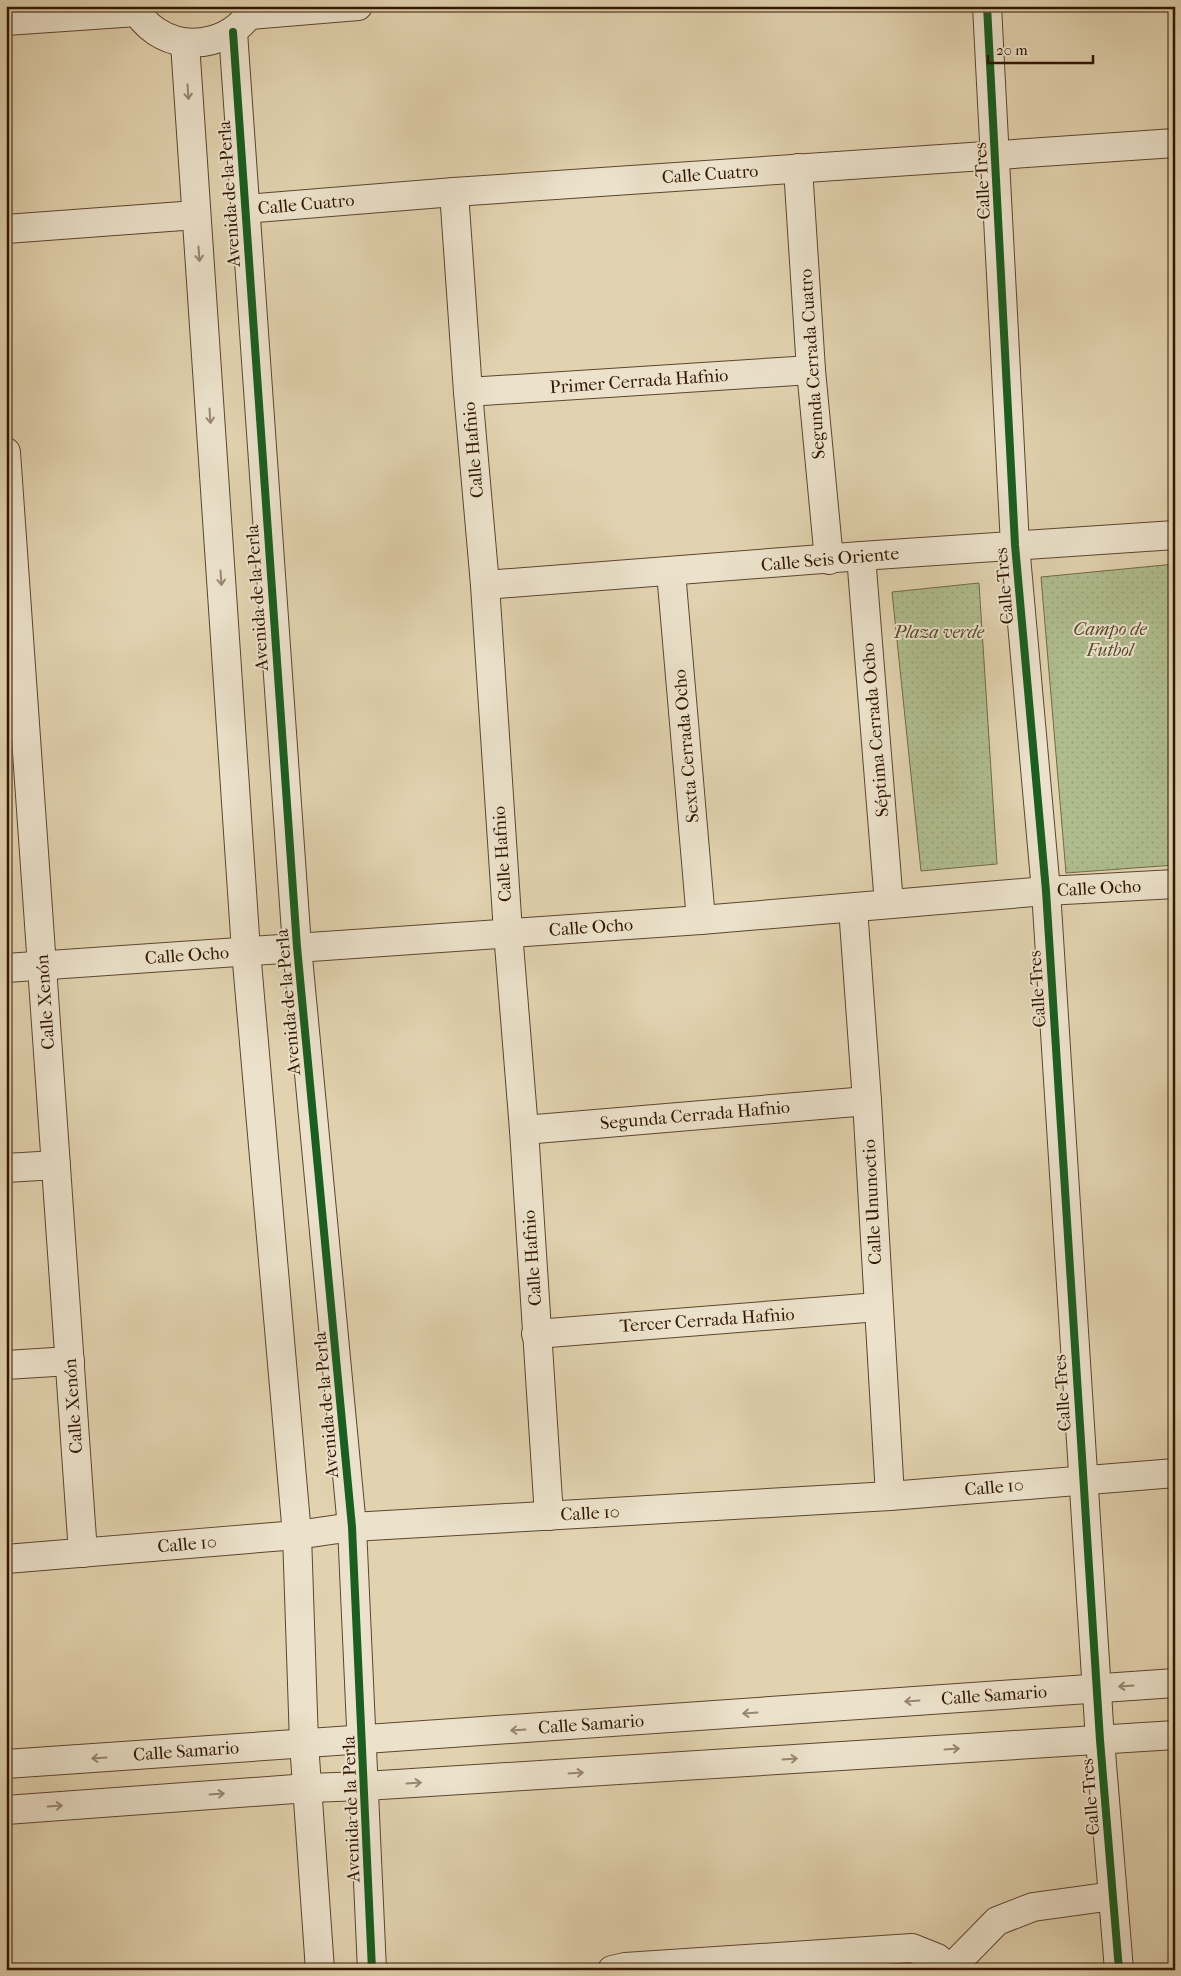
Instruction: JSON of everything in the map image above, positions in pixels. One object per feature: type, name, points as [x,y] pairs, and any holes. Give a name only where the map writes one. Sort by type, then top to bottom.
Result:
[{"type":"street","points":[[6,21],[136,9],[149,27],[166,37],[185,43],[210,42],[245,18],[358,6]]},
{"type":"street","name":"Calle Tres","points":[[987,6],[1015,546],[1046,891],[1100,1740],[1119,1970]]},
{"type":"street","name":"Avenida de la Perla","points":[[245,18],[245,209],[297,947],[352,1527],[372,1970]]},
{"type":"street","name":"Avenida de la Perla","points":[[185,43],[246,951],[297,1535],[304,1743],[320,1970]]},
{"type":"street","name":"Calle Cuatro","points":[[245,209],[454,192],[1175,143]]},
{"type":"street","name":"Segunda Cerrada Cuatro","points":[[798,168],[811,370],[829,560]]},
{"type":"street","name":"Calle Hafnio","points":[[454,192],[468,392],[485,586],[550,1516]]},
{"type":"street","points":[[6,229],[196,215]]},
{"type":"street","name":"Primer Cerrada Hafnio","points":[[468,392],[811,370]]},
{"type":"street","name":"Calle Xenón","points":[[6,452],[12,616],[42,966],[83,1553]]},
{"type":"street","name":"Calle Seis Oriente","points":[[485,586],[861,556],[1175,535]]},
{"type":"street","name":"Séptima Cerrada Ocho","points":[[861,556],[889,904]]},
{"type":"street","name":"Sexta Cerrada Ocho","points":[[672,572],[701,920]]},
{"type":"street","name":"Calle Ocho","points":[[6,968],[701,920],[1046,891],[1175,884]]},
{"type":"street","name":"Calle Ununoctio","points":[[852,908],[867,1100],[890,1496]]},
{"type":"street","name":"Segunda Cerrada Hafnio","points":[[524,1130],[867,1100]]},
{"type":"street","points":[[6,1168],[56,1165]]},
{"type":"street","name":"Tercer Cerrada Hafnio","points":[[536,1334],[878,1307]]},
{"type":"street","points":[[6,1365],[70,1362]]},
{"type":"street","name":"Calle 10","points":[[6,1559],[297,1535],[352,1527],[890,1496],[1175,1473]]},
{"type":"street","name":"Calle Samario","points":[[6,1764],[304,1743],[363,1741],[1175,1683]]},
{"type":"street","points":[[6,1810],[308,1788],[1175,1735]]},
{"type":"street","points":[[612,1970],[625,1967],[912,1948],[937,1958],[950,1969],[997,1920],[1033,1907],[1113,1896]]},
{"type":"green space","name":"Campo de Futbol","points":[[1175,564],[1175,865],[1066,873],[1041,577]]},
{"type":"green space","name":"Plaza verde","points":[[979,583],[997,864],[921,871],[892,592]]},
{"type":"cycle path","points":[[987,6],[1015,545],[1046,891],[1100,1740],[1119,1970]]},
{"type":"cycle path","points":[[233,32],[297,947],[352,1527],[372,1970]]}]
